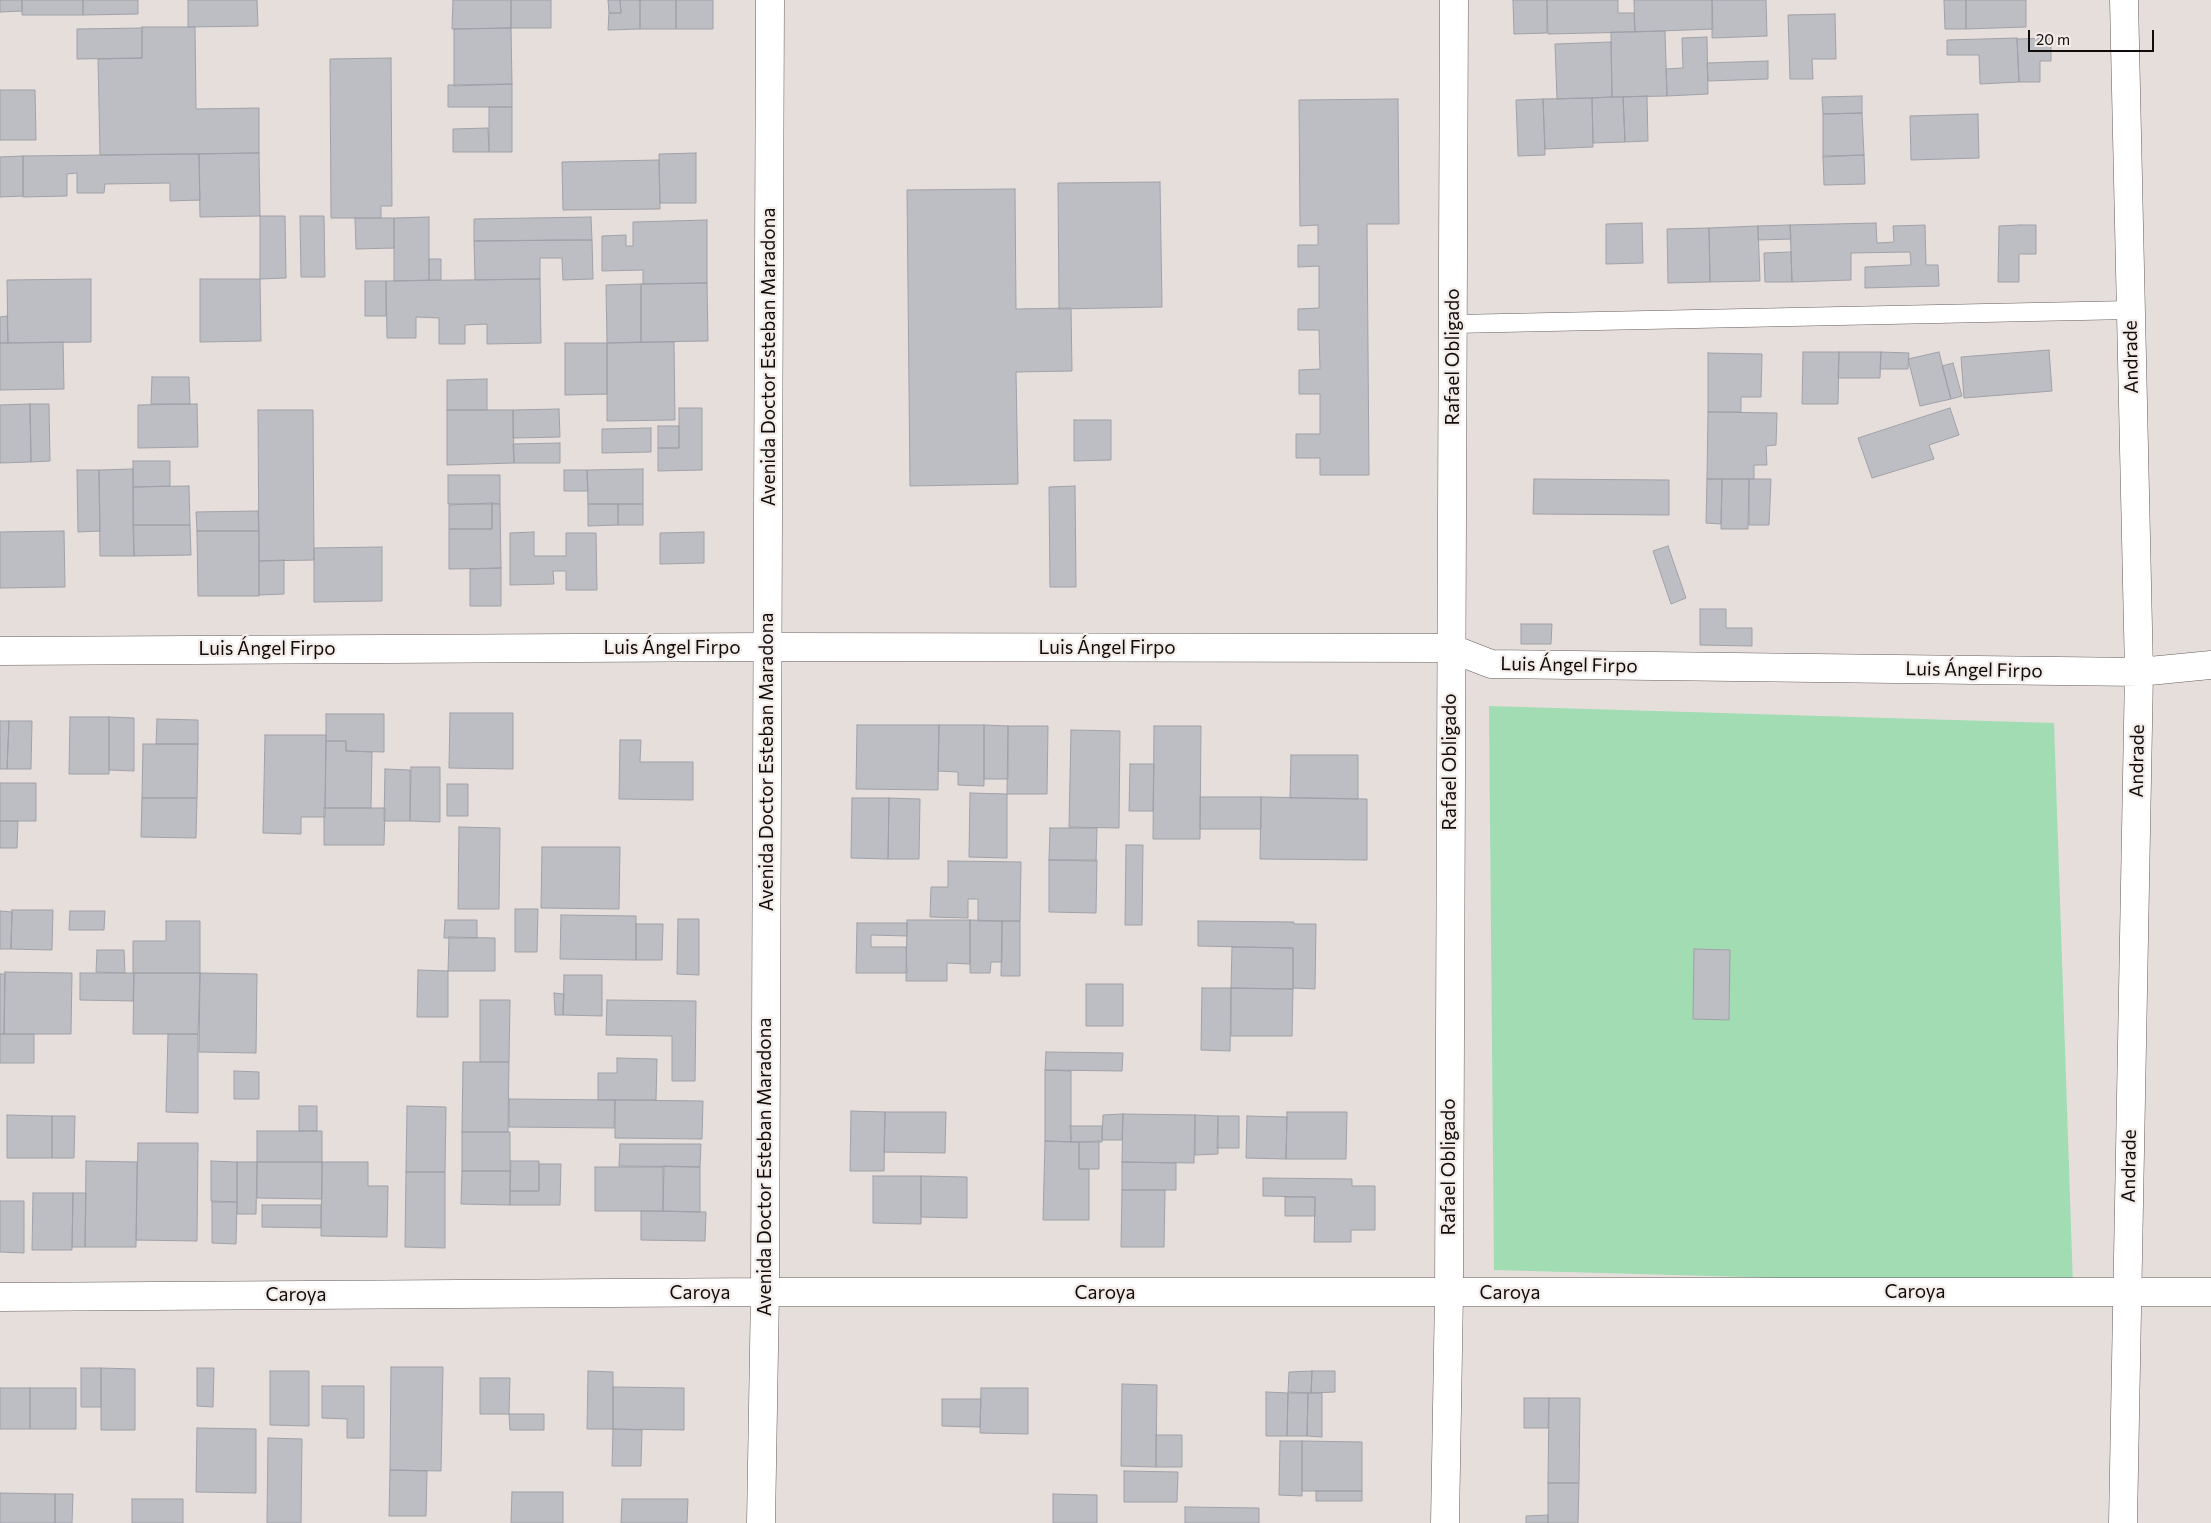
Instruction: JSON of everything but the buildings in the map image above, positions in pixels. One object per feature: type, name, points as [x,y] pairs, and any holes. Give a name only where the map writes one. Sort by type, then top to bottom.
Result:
[{"type":"street","name":"Avenida Doctor Esteban Maradona","points":[[761,1523],[765,1292],[770,0]]},
{"type":"street","name":"Rafael Obligado","points":[[1445,1523],[1449,1293],[1454,0]]},
{"type":"street","name":"Andrade","points":[[2123,1523],[2138,672],[2124,0]]},
{"type":"street","name":"Luis Ángel Firpo","points":[[0,651],[768,647],[1450,648],[1491,664],[2138,672],[2211,665]]},
{"type":"street","name":"Caroya","points":[[0,1297],[765,1292],[2211,1292]]},
{"type":"lane","points":[[1454,324],[2130,310]]},
{"type":"green space","points":[[1489,706],[2054,723],[2073,1286],[1494,1270]]}]
